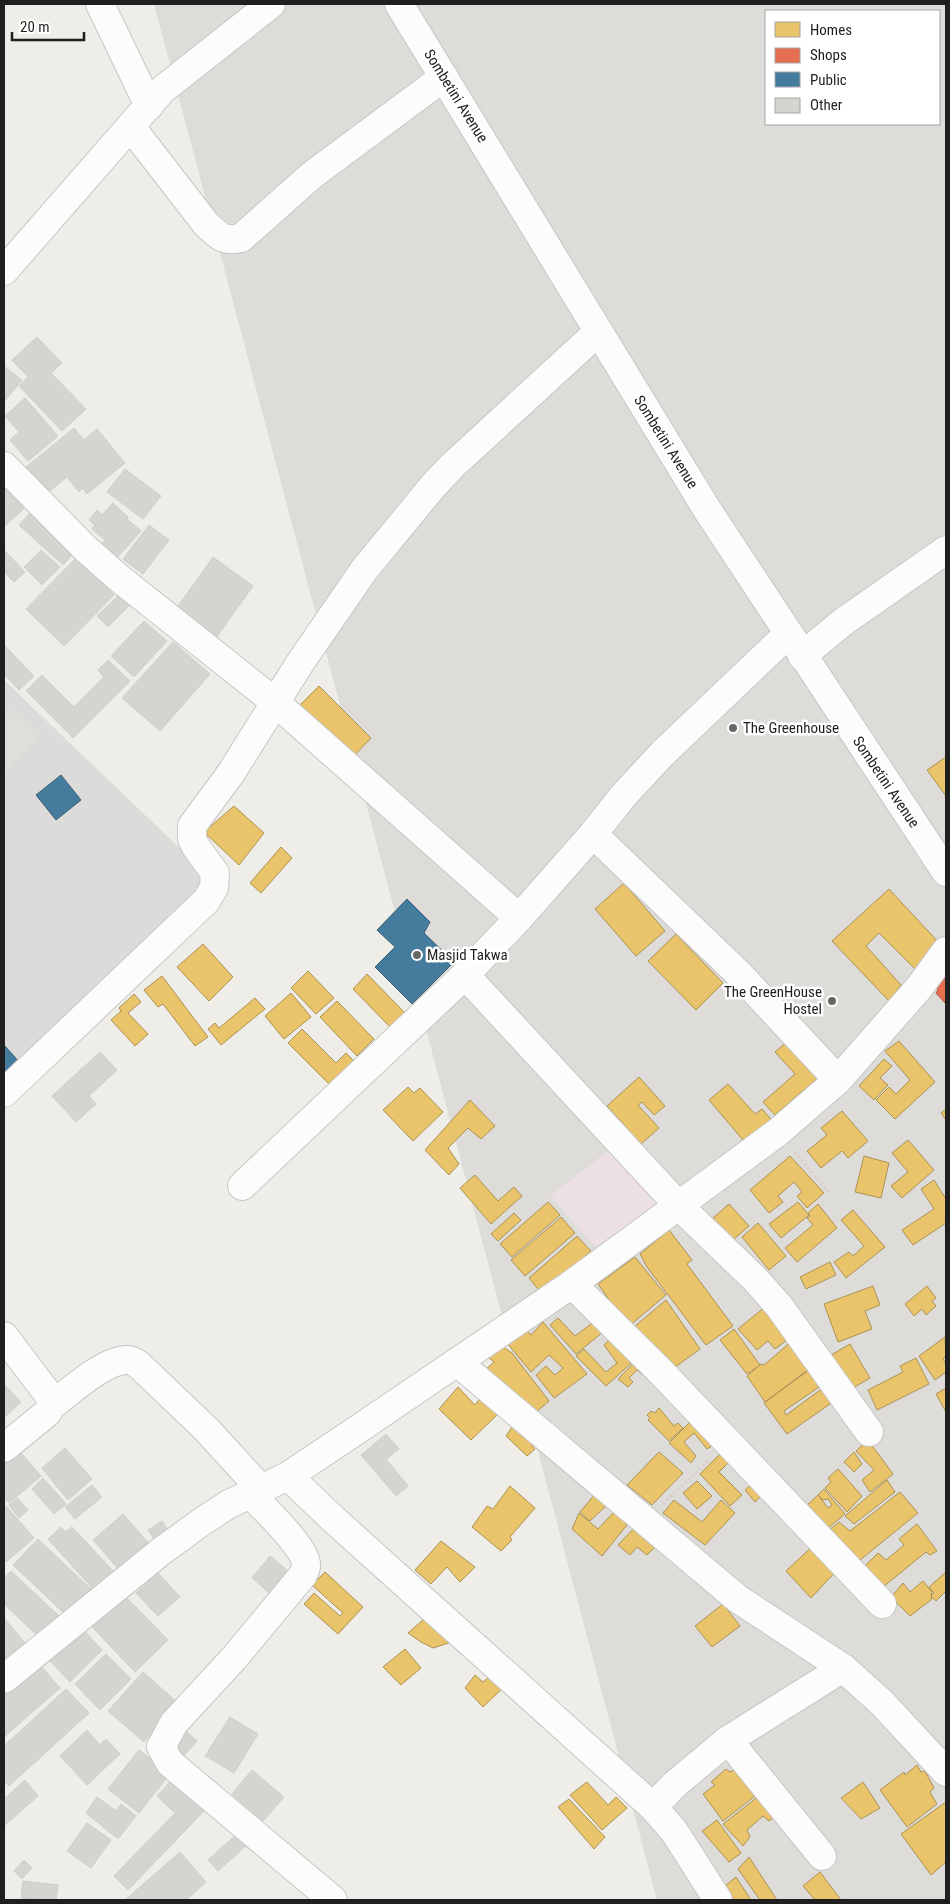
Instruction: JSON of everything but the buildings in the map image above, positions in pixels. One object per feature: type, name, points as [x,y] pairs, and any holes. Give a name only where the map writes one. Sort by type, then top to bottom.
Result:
[{"type":"street","points":[[100,4],[149,106]]},
{"type":"street","points":[[4,271],[162,90],[271,4]]},
{"type":"street","name":"Sombetini Avenue","points":[[400,4],[703,503],[946,872]]},
{"type":"street","points":[[131,127],[206,224],[220,237],[231,240],[241,238],[312,175],[444,77]]},
{"type":"street","points":[[4,1093],[206,901],[214,888],[215,873],[192,839],[192,826],[231,773],[275,702],[364,570],[433,486],[453,465],[598,332]]},
{"type":"street","points":[[4,466],[86,549],[120,579],[275,702],[519,918]]},
{"type":"street","points":[[242,1186],[465,975],[519,918],[662,753],[795,645],[859,611],[946,550]]},
{"type":"street","points":[[593,834],[738,973],[838,1080]]},
{"type":"street","points":[[4,1679],[159,1553],[229,1504],[288,1476],[458,1362],[572,1284],[778,1132],[838,1080],[918,989],[946,951]]},
{"type":"street","points":[[465,975],[679,1206],[755,1279],[779,1306],[869,1432]]},
{"type":"street","points":[[572,1284],[663,1374],[882,1604]]},
{"type":"street","points":[[4,1336],[51,1398],[52,1406]]},
{"type":"street","points":[[4,1448],[47,1413],[52,1406],[101,1369],[127,1360],[134,1362],[206,1429],[305,1556],[307,1564],[303,1575],[235,1657],[174,1723],[160,1747],[170,1763],[333,1900]]},
{"type":"street","points":[[458,1362],[738,1599],[842,1668],[882,1703],[946,1772]]},
{"type":"street","points":[[288,1476],[332,1518],[653,1806],[674,1831],[718,1900]]},
{"type":"street","points":[[653,1806],[674,1785],[728,1740],[842,1668]]},
{"type":"street","points":[[728,1740],[822,1856]]},
{"type":"path","points":[[778,1132],[830,1194]]},
{"type":"path","points":[[665,1502],[728,1442]]},
{"type":"shaded area","points":[[154,4],[946,4],[946,1900],[657,1900]]},
{"type":"shaded area","points":[[4,680],[213,880],[4,1084]]},
{"type":"shaded area","points":[[15,709],[41,735],[4,772],[4,720]]},
{"type":"shaded area","points":[[612,1148],[661,1202],[596,1247],[550,1196]]},
{"type":"place","name":"The Greenhouse","points":[[733,728]]},
{"type":"place","name":"Masjid Takwa","points":[[417,955]]},
{"type":"place","name":"The GreenHouse Hostel","points":[[832,1001]]}]
